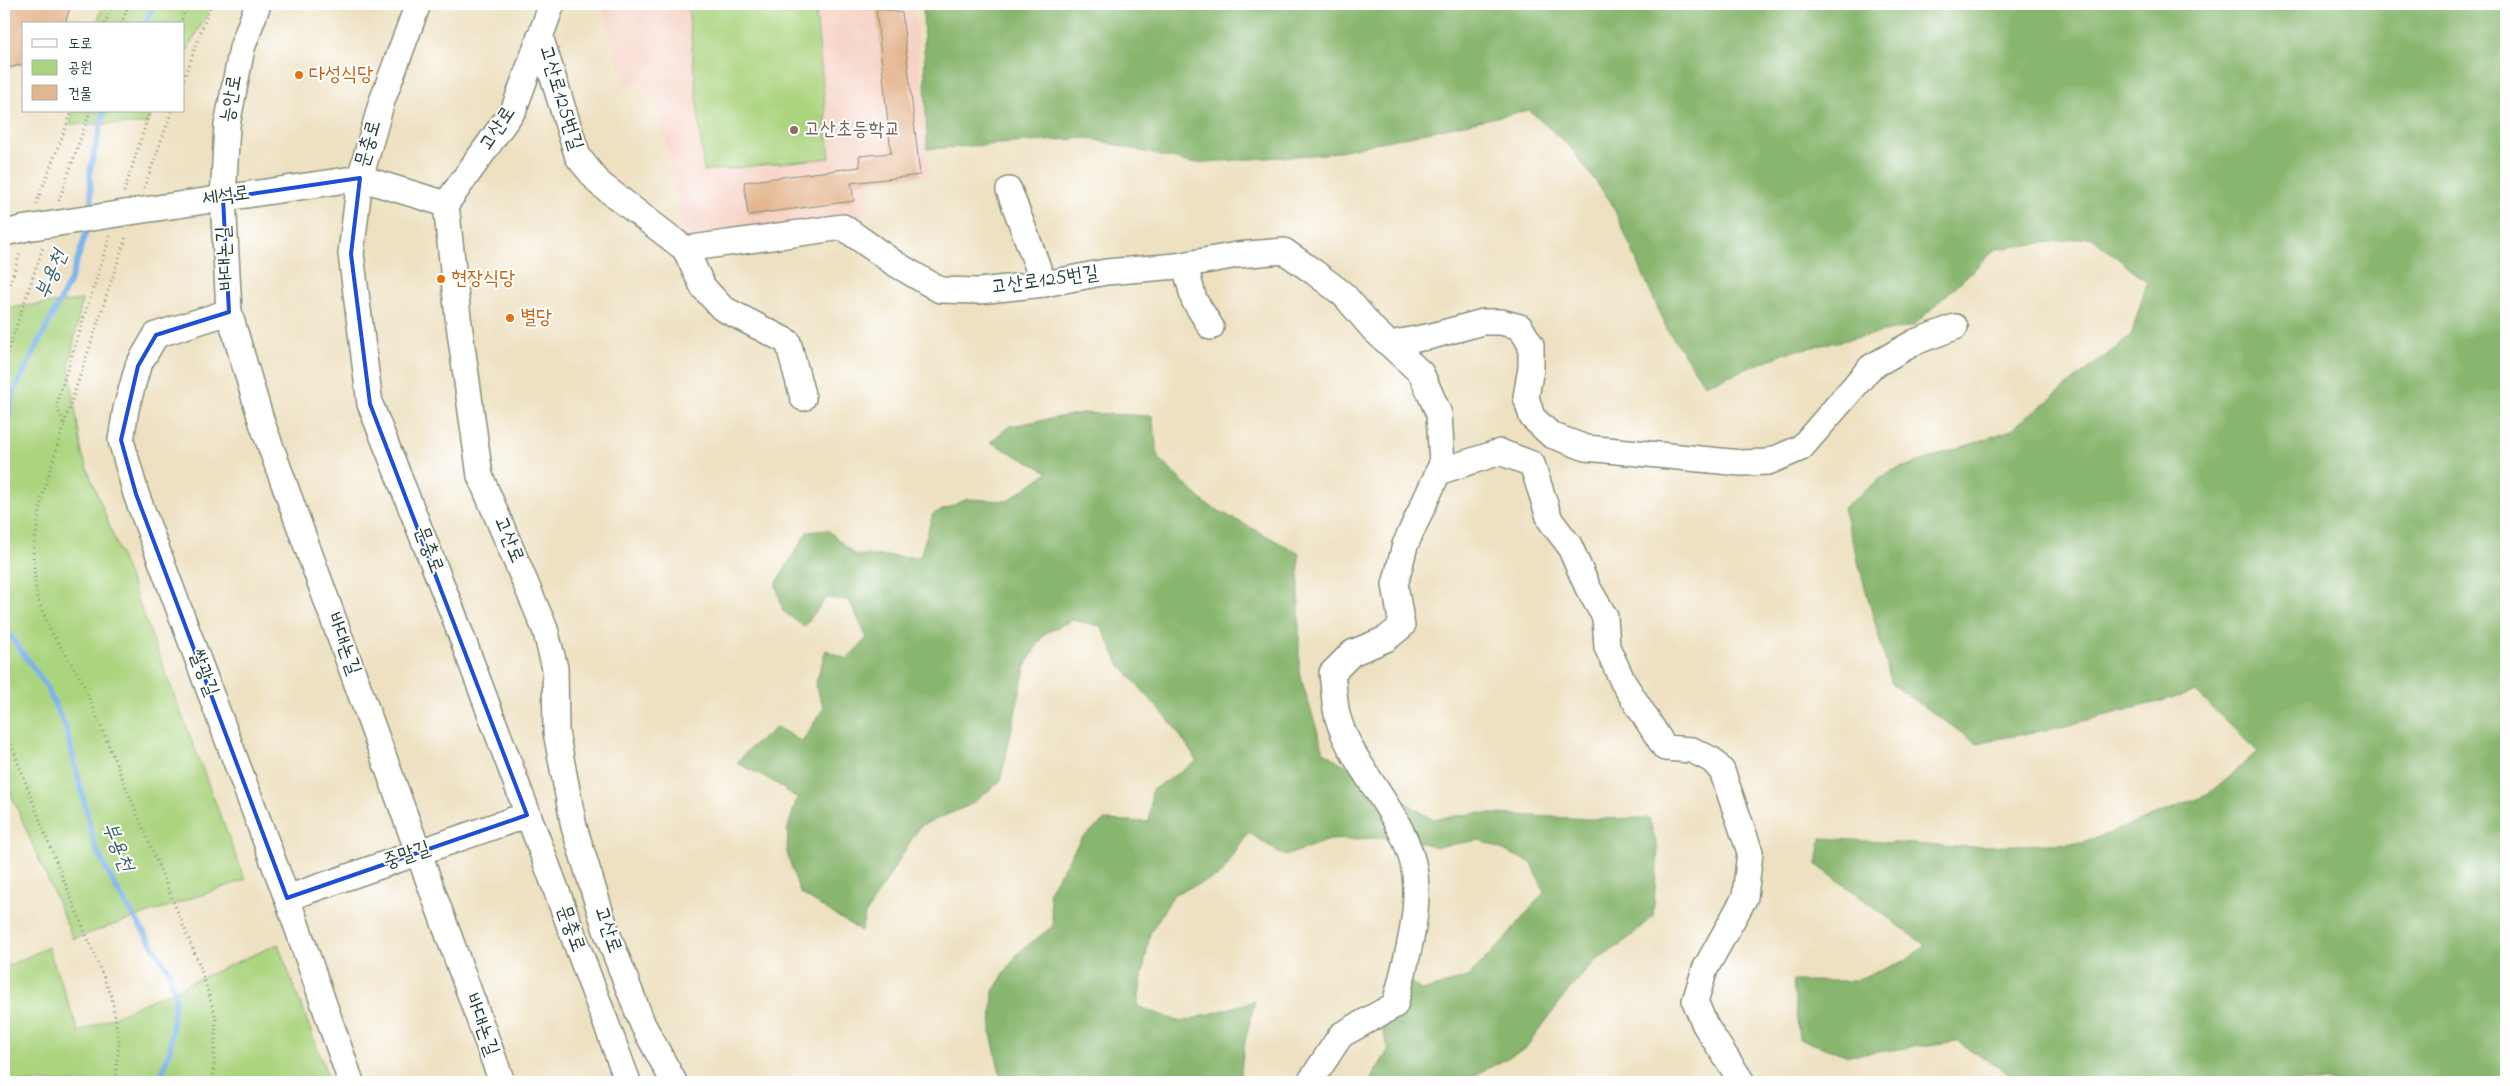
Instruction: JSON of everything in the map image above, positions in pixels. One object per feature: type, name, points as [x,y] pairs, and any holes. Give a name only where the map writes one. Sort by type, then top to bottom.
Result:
[{"type":"street","name":"능안로","points":[[223,198],[227,125],[242,48],[258,4]]},
{"type":"street","name":"문충로","points":[[418,4],[382,101],[360,178],[350,254],[370,404],[452,611],[628,1082]]},
{"type":"street","name":"고산로","points":[[552,4],[514,109],[446,204],[458,317],[480,476],[544,629],[555,668],[556,732],[574,827],[606,930],[643,1025],[670,1074]]},
{"type":"street","name":"고산로125번길","points":[[540,36],[578,157],[600,184],[685,249],[843,227],[894,263],[940,290],[979,290],[1044,284],[1106,272],[1185,265],[1237,255],[1284,252],[1344,295],[1374,330],[1421,373],[1439,414],[1442,464],[1405,545],[1395,585],[1402,626],[1386,639],[1352,653],[1332,673],[1338,718],[1356,757],[1406,843],[1415,873],[1414,914],[1395,1005],[1341,1035],[1310,1082]]},
{"type":"street","name":"세석로","points":[[21,225],[134,200],[223,198],[360,178],[446,204]]},
{"type":"street","points":[[1008,190],[1044,284]]},
{"type":"street","name":"바대논길","points":[[223,198],[230,312],[262,423],[502,1082]]},
{"type":"street","points":[[685,249],[703,287],[722,308],[788,342],[803,398]]},
{"type":"street","points":[[1185,265],[1194,300],[1211,327]]},
{"type":"street","name":"쌀광길","points":[[230,312],[156,335],[138,366],[126,409],[121,440],[136,494],[288,898],[351,1082]]},
{"type":"street","points":[[1390,344],[1432,336],[1483,322],[1501,322],[1520,327],[1531,345],[1531,368],[1526,397],[1532,417],[1551,435],[1586,448],[1710,461],[1768,462],[1801,448],[1871,367],[1915,342],[1956,328]]},
{"type":"street","points":[[1438,472],[1500,452],[1532,464],[1550,520],[1569,545],[1588,588],[1605,617],[1607,647],[1623,682],[1665,748],[1692,750],[1712,760],[1722,771],[1750,852],[1745,897],[1704,969],[1695,1001],[1705,1025],[1742,1082]]},
{"type":"street","name":"중말길","points":[[288,898],[527,815]]},
{"type":"street","points":[[670,1074],[692,1082]]},
{"type":"path","points":[[106,22],[113,4]]},
{"type":"path","points":[[122,22],[129,4]]},
{"type":"path","points":[[181,22],[188,4]]},
{"type":"path","points":[[185,76],[211,4]]},
{"type":"path","points":[[21,225],[72,112]]},
{"type":"path","points":[[134,200],[150,112]]},
{"type":"path","points":[[134,200],[172,112]]},
{"type":"path","points":[[64,424],[56,405],[112,229]]},
{"type":"path","points":[[126,237],[64,424],[42,497],[33,554],[36,594],[49,628],[82,681],[200,966],[216,1018],[213,1082]]},
{"type":"path","points":[[4,303],[20,252]]},
{"type":"path","points":[[4,731],[11,744],[47,839],[112,998],[119,1041],[115,1082]]},
{"type":"highlighted area","points":[[360,178],[351,254],[370,404],[527,815],[287,898],[136,494],[121,440],[138,366],[156,335],[229,312],[223,198]]},
{"type":"shaded area","name":"고산초등학교","points":[[597,4],[914,5],[929,177],[871,182],[867,214],[704,242],[682,229],[660,111],[655,97],[639,82],[624,84],[604,11]]},
{"type":"green space","points":[[103,4],[213,4],[185,54],[185,22],[98,22]]},
{"type":"green space","points":[[720,4],[815,4],[830,158],[704,171],[688,7]]},
{"type":"green space","points":[[908,4],[2506,4],[2506,1082],[2022,1082],[1957,1041],[1849,1056],[1799,1039],[1793,981],[1853,981],[1907,960],[1925,945],[1817,865],[1821,838],[1956,847],[2083,843],[2207,795],[2258,752],[2196,692],[2061,727],[1976,743],[1892,684],[1843,508],[1889,472],[2009,431],[2131,336],[2147,282],[2091,237],[1996,249],[1913,326],[1789,352],[1705,385],[1668,331],[1611,202],[1570,147],[1529,110],[1326,154],[1191,163],[1088,138],[927,149],[923,7]]},
{"type":"green space","points":[[73,112],[152,112],[146,124],[70,124]]},
{"type":"green space","points":[[82,300],[69,366],[82,454],[245,880],[73,939],[4,778],[4,308]]},
{"type":"green space","points":[[1082,413],[1152,416],[1158,458],[1206,504],[1299,553],[1299,672],[1324,752],[1432,819],[1478,813],[1588,819],[1649,818],[1658,850],[1653,916],[1623,943],[1594,962],[1569,990],[1525,1049],[1462,1082],[1369,1082],[1389,1049],[1381,1026],[1396,972],[1423,991],[1467,977],[1506,938],[1544,892],[1532,863],[1480,840],[1436,847],[1402,837],[1329,840],[1285,856],[1248,832],[1221,875],[1174,894],[1150,933],[1137,1006],[1181,1022],[1255,1001],[1244,1045],[1240,1079],[1233,1082],[1002,1082],[991,1033],[993,991],[1018,953],[1053,926],[1049,891],[1081,839],[1105,820],[1149,822],[1152,790],[1197,761],[1173,725],[1119,664],[1101,626],[1072,620],[1044,634],[1026,664],[1000,782],[968,806],[920,826],[865,915],[861,931],[800,893],[787,853],[788,828],[797,798],[771,780],[737,763],[748,750],[777,727],[802,742],[824,707],[815,686],[826,650],[847,659],[867,638],[849,600],[826,598],[804,627],[783,611],[776,584],[807,532],[828,530],[855,555],[920,557],[933,514],[968,499],[1007,501],[1048,472],[990,442],[1010,426]]},
{"type":"green space","points":[[278,944],[330,1082],[11,1082],[6,1071],[4,1071],[4,968],[48,947],[79,1032]]},
{"type":"building","points":[[4,4],[71,4],[66,22],[22,22],[22,64],[4,69]]},
{"type":"building","points":[[876,8],[902,13],[920,175],[851,183],[854,201],[748,215],[744,182],[860,167],[859,156],[891,153]]},
{"type":"waterway","name":"부용천","points":[[146,22],[154,4]]},
{"type":"waterway","name":"부용천","points":[[92,213],[90,171],[104,112]]},
{"type":"waterway","name":"부용천","points":[[4,444],[12,395],[71,279],[89,224]]},
{"type":"waterway","name":"부용천","points":[[4,627],[45,684],[66,728],[95,847],[117,890],[169,971],[175,996],[170,1050],[159,1082]]},
{"type":"place","name":"다성식당","points":[[299,75]]},
{"type":"place","name":"고산초등학교","points":[[794,130]]},
{"type":"place","name":"현장식당","points":[[441,279]]},
{"type":"place","name":"별당","points":[[510,318]]}]
